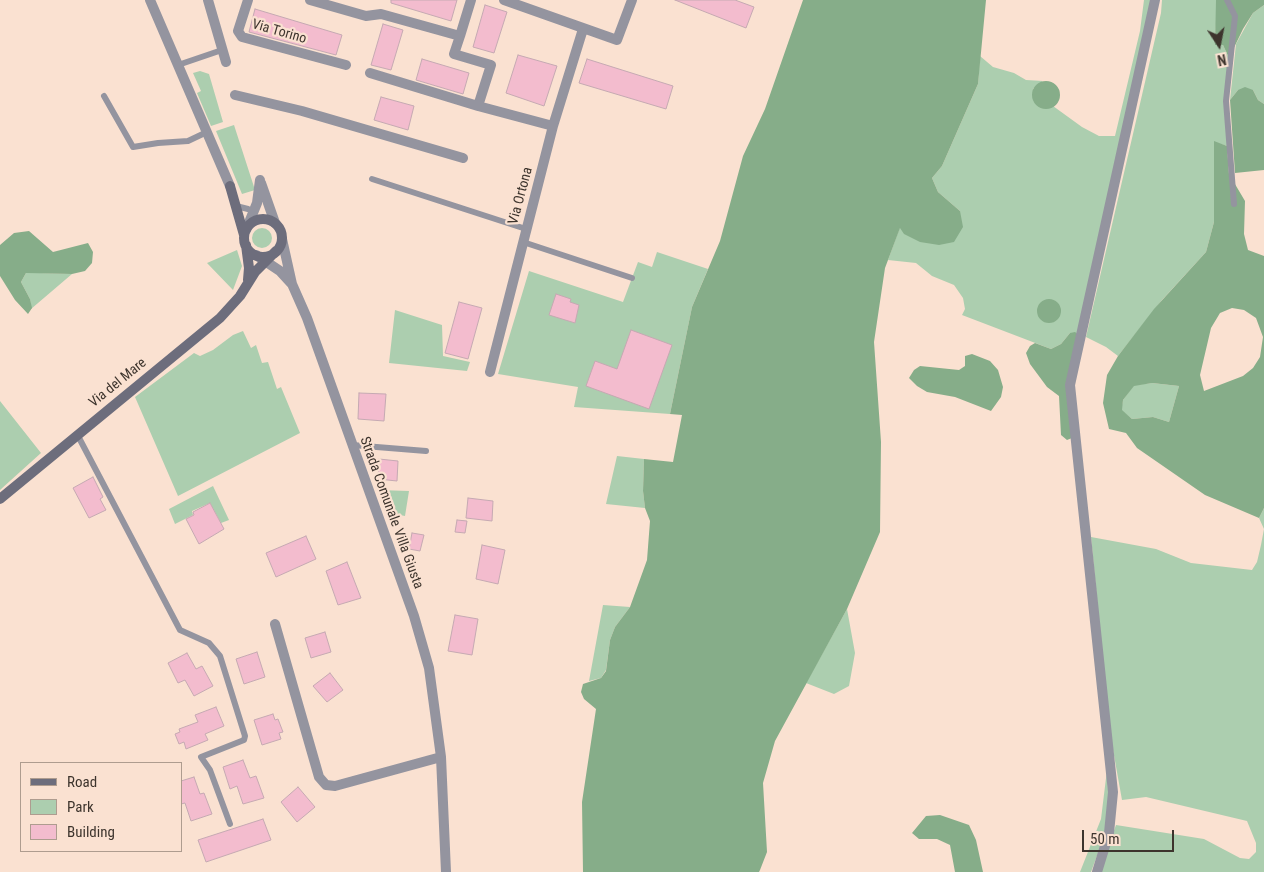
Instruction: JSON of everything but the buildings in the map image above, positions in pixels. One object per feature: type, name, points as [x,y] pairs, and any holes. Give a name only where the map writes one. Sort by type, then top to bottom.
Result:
[{"type":"street","points":[[150,0],[230,186],[245,237],[250,268],[246,284]]},
{"type":"street","points":[[208,0],[226,62]]},
{"type":"street","name":"Via Torino","points":[[248,0],[238,31],[242,37],[346,66]]},
{"type":"street","points":[[310,0],[366,16],[381,14],[460,36]]},
{"type":"street","points":[[471,0],[454,54],[491,65],[478,106]]},
{"type":"street","points":[[504,0],[617,40],[632,0]]},
{"type":"street","points":[[1097,872],[1109,833],[1113,792],[1070,385],[1155,0]]},
{"type":"street","name":"Via Ortona","points":[[490,372],[553,126],[582,29]]},
{"type":"street","points":[[370,73],[478,106],[553,126]]},
{"type":"street","points":[[235,96],[302,111],[462,158]]},
{"type":"street","points":[[245,237],[257,202],[260,180],[275,223],[279,228],[292,284]]},
{"type":"street","points":[[275,223],[259,219],[249,225],[245,237],[256,255],[266,260],[292,284]]},
{"type":"street","points":[[256,255],[266,256],[276,251],[282,239]]},
{"type":"street","name":"Via del Mare","points":[[0,499],[220,318],[240,296],[246,284],[266,260],[276,251]]},
{"type":"street","name":"Strada Comunale Villa Giusta","points":[[292,284],[307,318],[414,616],[429,668],[441,757],[446,872]]},
{"type":"street","points":[[275,624],[319,777],[326,785],[335,786],[441,757]]},
{"type":"lane","points":[[1227,0],[1235,16],[1226,101],[1234,204]]},
{"type":"lane","points":[[178,65],[222,50]]},
{"type":"lane","points":[[104,96],[133,147],[158,142],[188,141],[207,132]]},
{"type":"lane","points":[[372,179],[526,229]]},
{"type":"lane","points":[[236,206],[248,209]]},
{"type":"lane","points":[[523,242],[632,278]]},
{"type":"lane","points":[[77,434],[180,630],[209,643],[220,656],[246,736],[244,740],[200,757],[210,770],[230,824]]},
{"type":"lane","points":[[352,445],[426,451]]},
{"type":"green space","points":[[803,0],[986,0],[978,84],[942,166],[932,178],[938,192],[960,211],[963,227],[954,242],[939,245],[920,242],[904,234],[900,228],[885,268],[874,342],[881,442],[880,532],[847,609],[775,741],[763,783],[767,852],[759,872],[583,872],[582,802],[596,709],[584,699],[581,692],[583,684],[601,678],[606,671],[610,640],[615,627],[630,607],[647,560],[650,521],[645,508],[643,491],[644,459],[673,462],[682,415],[670,414],[692,307],[720,241],[743,156],[765,109]]},
{"type":"green space","points":[[1144,0],[1153,0],[1079,335],[1070,333],[1061,344],[1051,349],[962,315],[965,309],[963,298],[954,285],[932,276],[916,263],[888,260],[900,227],[960,211],[938,192],[932,178],[942,166],[978,84],[980,56],[993,67],[1014,73],[1026,80],[1043,81],[1033,89],[1047,108],[1053,106],[1082,127],[1099,136],[1115,136],[1140,31]]},
{"type":"green space","points":[[1162,0],[1216,0],[1217,2],[1215,45],[1223,45],[1229,58],[1227,146],[1214,142],[1214,222],[1206,252],[1162,300],[1118,356],[1106,347],[1086,337],[1161,13]]},
{"type":"green space","points":[[1216,0],[1264,0],[1264,5],[1253,13],[1243,29],[1229,58],[1223,45],[1215,45]]},
{"type":"green space","points":[[1264,5],[1264,104],[1258,100],[1253,90],[1238,90],[1230,100],[1236,44],[1253,13]]},
{"type":"green space","points":[[200,71],[209,74],[223,122],[211,126],[197,93],[201,91],[193,73]]},
{"type":"green space","points":[[1046,81],[1056,85],[1060,95],[1056,105],[1046,109],[1036,105],[1032,95],[1036,85]]},
{"type":"green space","points":[[1245,87],[1253,90],[1258,100],[1264,104],[1264,170],[1235,173],[1230,100],[1238,90]]},
{"type":"green space","points":[[234,125],[255,190],[242,194],[216,131]]},
{"type":"green space","points":[[1214,141],[1227,146],[1229,174],[1245,201],[1244,234],[1248,250],[1264,256],[1264,508],[1259,518],[1205,495],[1137,448],[1126,433],[1109,429],[1103,403],[1107,375],[1118,356],[1154,309],[1206,252],[1214,222]],"holes":[[[1232,308],[1244,310],[1256,318],[1263,337],[1260,357],[1253,368],[1243,376],[1204,391],[1200,375],[1211,328],[1220,313]],[[1152,383],[1179,386],[1169,422],[1153,417],[1132,419],[1122,410],[1123,400],[1134,386]]]},
{"type":"green space","points":[[262,228],[269,231],[272,238],[269,245],[262,248],[255,245],[252,238],[255,231]]},
{"type":"green space","points":[[29,231],[53,252],[88,243],[93,252],[92,263],[85,271],[72,274],[26,273],[21,282],[30,299],[32,308],[28,314],[15,300],[0,276],[0,245],[14,233]]},
{"type":"green space","points":[[237,250],[242,266],[233,290],[207,263]]},
{"type":"green space","points":[[657,252],[708,269],[692,307],[670,414],[574,407],[578,387],[498,374],[529,271],[623,302],[638,262],[652,267]]},
{"type":"green space","points":[[26,273],[72,274],[31,309],[30,299],[21,282]]},
{"type":"green space","points":[[1049,299],[1058,302],[1061,311],[1058,320],[1049,323],[1040,320],[1037,311],[1040,302]]},
{"type":"green space","points":[[395,310],[442,325],[443,356],[470,362],[467,371],[389,363]]},
{"type":"green space","points":[[243,331],[251,348],[256,345],[262,363],[268,362],[277,389],[281,387],[300,433],[178,496],[135,397],[194,353],[200,356],[213,350],[233,335]]},
{"type":"green space","points":[[1075,332],[1079,335],[1071,369],[1072,438],[1067,440],[1061,435],[1059,396],[1047,387],[1030,364],[1026,353],[1030,346],[1035,343],[1051,349],[1061,344],[1070,333]]},
{"type":"green space","points":[[972,354],[990,361],[998,370],[1003,387],[1001,397],[991,411],[955,397],[927,392],[909,378],[914,370],[920,366],[959,370],[965,366],[965,356]]},
{"type":"green space","points":[[1152,383],[1179,386],[1169,422],[1153,417],[1132,419],[1121,410],[1123,400],[1134,385]]},
{"type":"green space","points":[[0,401],[41,453],[0,490]]},
{"type":"green space","points":[[617,456],[644,459],[643,491],[645,508],[606,504]]},
{"type":"green space","points":[[213,486],[229,520],[221,523],[210,503],[192,511],[193,515],[175,524],[169,509]]},
{"type":"green space","points":[[378,490],[409,491],[405,516],[385,512]]},
{"type":"green space","points":[[1264,508],[1264,529],[1259,518]]},
{"type":"green space","points":[[1264,529],[1264,872],[1099,872],[1116,825],[1204,839],[1240,858],[1249,859],[1256,852],[1256,843],[1247,821],[1146,797],[1122,800],[1110,733],[1091,537],[1156,549],[1191,563],[1252,570],[1257,562]]},
{"type":"green space","points":[[603,605],[630,607],[615,627],[610,640],[606,670],[601,678],[589,681]]},
{"type":"green space","points":[[847,609],[855,653],[849,686],[834,694],[806,683]]},
{"type":"green space","points":[[1107,770],[1109,809],[1105,834],[1091,872],[1080,872],[1101,819]]},
{"type":"green space","points":[[940,815],[969,825],[976,840],[983,872],[955,872],[950,845],[937,839],[919,839],[912,833],[926,816]]}]
